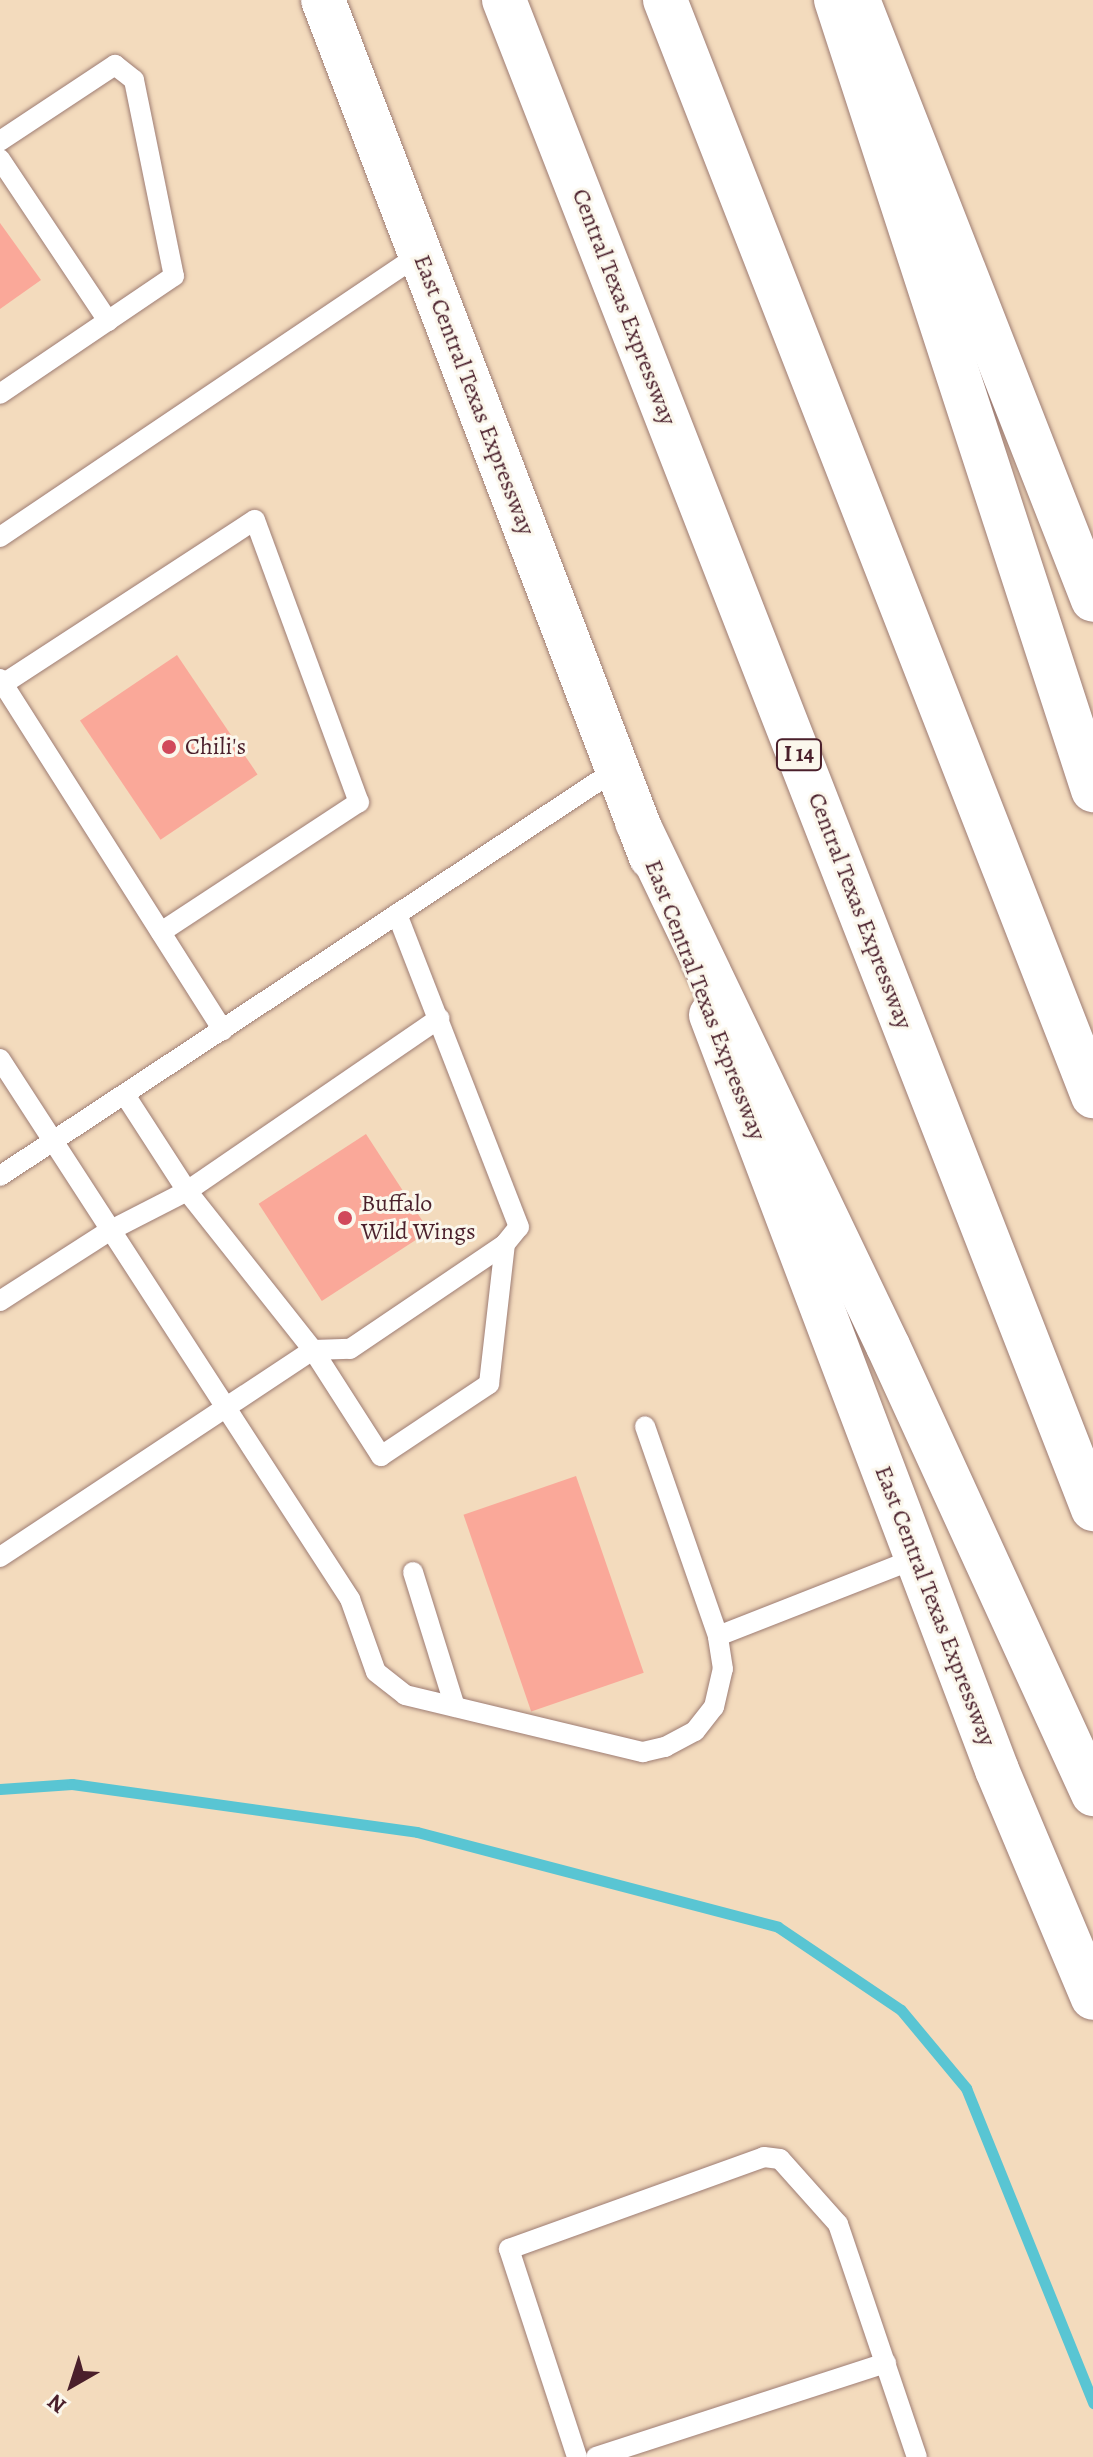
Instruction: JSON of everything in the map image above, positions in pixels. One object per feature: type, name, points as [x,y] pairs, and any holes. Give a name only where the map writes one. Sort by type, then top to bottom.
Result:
[{"type":"main road","name":"East Central Texas Expressway","points":[[323,0],[997,1770],[1093,1998]]},
{"type":"main road","name":"Central Texas Expressway","points":[[504,0],[1093,1509]]},
{"type":"main road","points":[[665,0],[1093,1096]]},
{"type":"main road","points":[[836,0],[1093,790]]},
{"type":"main road","points":[[858,0],[1089,576]]},
{"type":"main road","points":[[637,822],[888,1346],[1093,1794]]},
{"type":"lane","points":[[0,141],[115,65],[134,80],[174,276],[0,394]]},
{"type":"lane","points":[[0,159],[108,321]]},
{"type":"lane","points":[[0,537],[420,254]]},
{"type":"lane","points":[[161,932],[359,802],[255,520],[1,683],[223,1030]]},
{"type":"lane","points":[[0,1176],[617,769]]},
{"type":"lane","points":[[0,1557],[313,1350],[350,1349],[505,1244],[519,1227],[397,914]]},
{"type":"lane","points":[[0,1301],[109,1231],[187,1191],[440,1018]]},
{"type":"lane","points":[[0,1059],[350,1599],[376,1672],[405,1695],[643,1752],[665,1747],[695,1731],[714,1707],[723,1669],[718,1636],[645,1426]]},
{"type":"lane","points":[[125,1095],[187,1191],[313,1350],[381,1456],[489,1384],[505,1244]]},
{"type":"lane","points":[[718,1636],[917,1558]]},
{"type":"lane","points":[[413,1572],[455,1707]]},
{"type":"lane","points":[[577,2457],[509,2249],[764,2157],[780,2159],[838,2224],[917,2457]]},
{"type":"lane","points":[[596,2457],[886,2363]]},
{"type":"building","points":[[0,223],[41,280],[0,309]]},
{"type":"building","name":"Chili's","points":[[177,655],[258,774],[161,840],[80,720]]},
{"type":"building","name":"Buffalo Wild Wings","points":[[366,1134],[429,1231],[322,1301],[259,1204]]},
{"type":"building","points":[[576,1476],[644,1673],[531,1711],[463,1515]]},
{"type":"waterway","points":[[0,1789],[72,1784],[417,1832],[778,1927],[901,2010],[966,2088],[1093,2403]]},
{"type":"place","name":"Chili's","points":[[169,747]]},
{"type":"place","name":"Buffalo Wild Wings","points":[[345,1218]]}]
